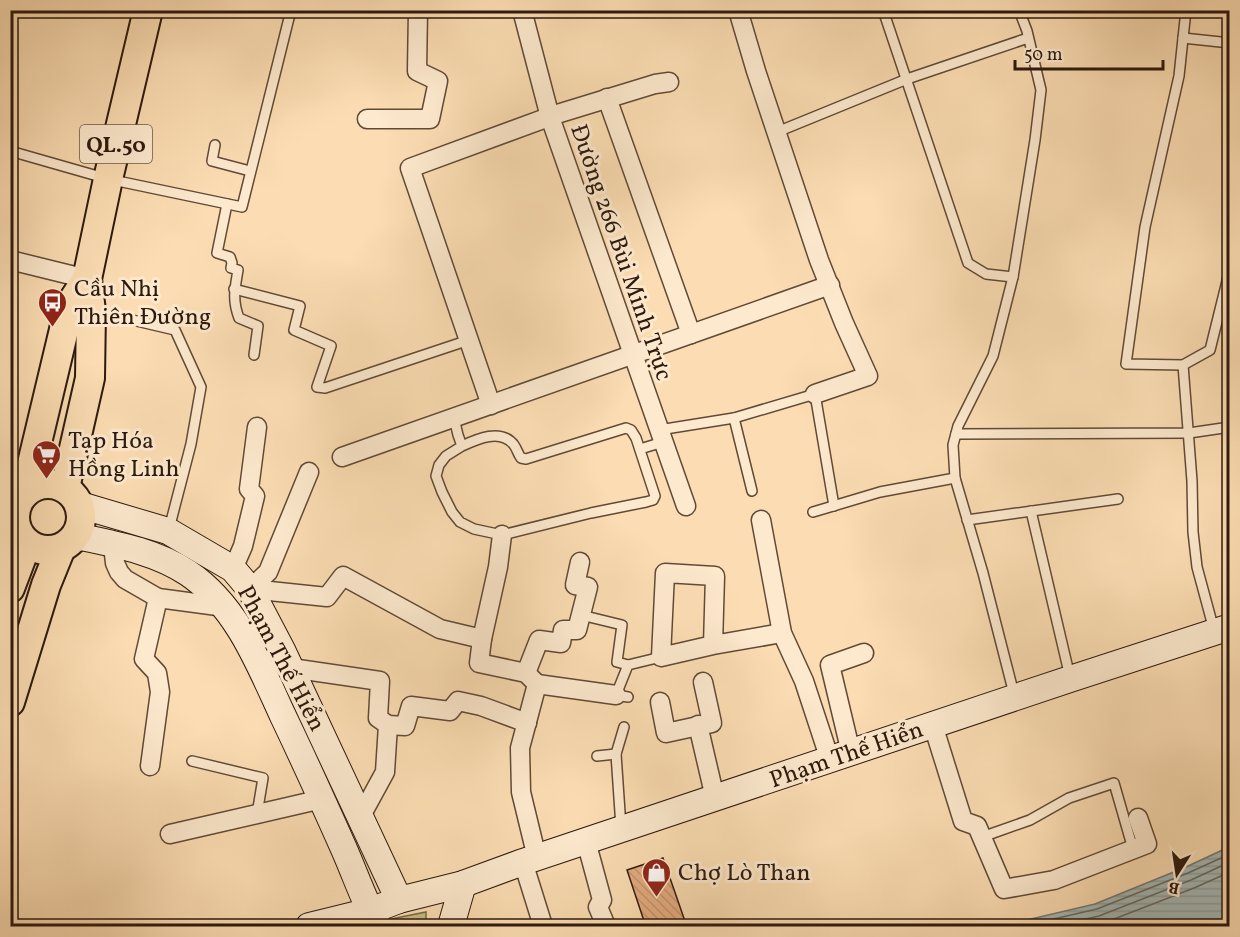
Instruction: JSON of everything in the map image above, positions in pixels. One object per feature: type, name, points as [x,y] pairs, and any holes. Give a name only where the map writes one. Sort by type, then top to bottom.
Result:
[{"type":"main road","name":"QL.50","points":[[10,588],[50,544],[81,526],[82,515],[72,496],[90,378],[91,310],[87,279],[148,10]]},
{"type":"main road","name":"QL.50","points":[[50,544],[21,536],[15,519],[18,502],[25,493],[67,317],[72,302],[87,279]]},
{"type":"main road","points":[[25,493],[45,483],[56,484],[72,496]]},
{"type":"main road","name":"Phạm Thế Hiển","points":[[72,496],[168,531],[233,569],[250,589],[287,659],[399,900]]},
{"type":"main road","name":"QL.50","points":[[10,702],[46,585],[50,544]]},
{"type":"main road","name":"Phạm Thế Hiển","points":[[50,544],[113,545],[148,554],[189,574],[225,607],[258,662],[322,799],[374,919]]},
{"type":"main road","name":"Phạm Thế Hiển","points":[[309,927],[374,919],[399,900],[463,884],[1222,630]]},
{"type":"main road","points":[[258,662],[287,659]]},
{"type":"main road","points":[[450,927],[463,884]]},
{"type":"street","points":[[368,119],[430,119],[438,81],[417,71],[418,10]]},
{"type":"street","name":"Đường 266 Bùi Minh Trực","points":[[522,10],[550,117],[686,506]]},
{"type":"street","points":[[738,10],[819,260],[868,376],[815,394]]},
{"type":"street","points":[[491,405],[410,168],[557,114],[655,84],[669,82]]},
{"type":"street","name":"Đường 266 Bùi Minh Trực","points":[[607,98],[691,334]]},
{"type":"street","points":[[10,260],[87,279]]},
{"type":"street","points":[[342,457],[830,285]]},
{"type":"street","points":[[233,569],[243,546],[255,496],[249,489],[257,427]]},
{"type":"street","points":[[250,589],[268,572],[309,472]]},
{"type":"street","points":[[761,520],[782,633],[841,756]]},
{"type":"street","points":[[502,535],[479,663],[532,679],[622,696]]},
{"type":"street","points":[[113,545],[115,563],[119,572],[125,579],[158,598],[225,607]]},
{"type":"street","points":[[543,927],[530,860],[521,792],[520,748],[527,723],[539,639],[561,644],[563,630],[577,630],[588,587],[575,585],[580,562]]},
{"type":"street","points":[[713,645],[715,576],[664,573],[661,657],[782,633]]},
{"type":"street","points":[[250,589],[327,597],[343,576],[440,629],[482,639]]},
{"type":"street","points":[[150,766],[160,692],[157,673],[144,659],[158,598]]},
{"type":"street","points":[[841,756],[830,665],[864,653]]},
{"type":"street","points":[[287,659],[380,681],[378,718],[388,725],[405,726],[411,706],[450,711],[458,701],[481,706],[527,723]]},
{"type":"street","points":[[660,702],[666,733],[712,723],[703,682]]},
{"type":"street","points":[[361,816],[385,772],[388,725]]},
{"type":"street","points":[[933,725],[963,821],[977,826],[1004,890],[1054,880],[1146,844],[1138,818]]},
{"type":"street","points":[[698,726],[715,798]]},
{"type":"street","points":[[170,834],[322,799]]},
{"type":"street","points":[[586,841],[602,900],[598,907],[606,927]]},
{"type":"lane","points":[[10,151],[108,179],[242,207],[291,10]]},
{"type":"lane","points":[[883,10],[968,263],[986,274],[1013,277]]},
{"type":"lane","points":[[1015,698],[983,573],[955,478],[953,446],[958,426],[993,356],[1013,277],[1035,140],[1041,90],[1019,10]]},
{"type":"lane","points":[[1185,10],[1179,76],[1145,227],[1125,364],[1183,365],[1210,350],[1230,269]]},
{"type":"lane","points":[[777,132],[907,79],[1028,38]]},
{"type":"lane","points":[[1183,38],[1230,43]]},
{"type":"lane","points":[[215,145],[212,161],[250,171]]},
{"type":"lane","points":[[227,204],[217,253],[230,257],[231,268],[238,270],[234,289],[234,305],[239,318],[258,326],[254,355]]},
{"type":"lane","points":[[234,289],[300,306],[294,330],[331,346],[316,387],[325,388],[469,340]]},
{"type":"lane","points":[[91,310],[175,330],[201,387],[191,444],[168,531]]},
{"type":"lane","points":[[1183,365],[1190,433],[1192,532],[1197,567],[1222,630]]},
{"type":"lane","points":[[640,449],[661,436],[734,418],[815,394],[834,506]]},
{"type":"lane","points":[[454,418],[462,446]]},
{"type":"lane","points":[[734,418],[752,491]]},
{"type":"lane","points":[[956,434],[1190,433],[1230,427]]},
{"type":"lane","points":[[626,428],[631,430],[640,449],[655,496],[653,500],[502,535],[474,529],[460,522],[452,512],[436,476],[437,469],[446,456],[485,436],[497,436],[513,444],[521,458],[526,459],[626,428]]},
{"type":"lane","points":[[813,512],[880,492],[955,478]]},
{"type":"lane","points":[[967,520],[1118,499]]},
{"type":"lane","points":[[1031,511],[1070,679]]},
{"type":"lane","points":[[581,615],[622,625],[617,662],[628,665],[661,657]]},
{"type":"lane","points":[[622,696],[628,665]]},
{"type":"lane","points":[[621,830],[616,754],[624,727]]},
{"type":"lane","points":[[597,756],[616,754]]},
{"type":"lane","points":[[192,761],[263,778],[257,814]]},
{"type":"lane","points":[[982,837],[1030,820],[1069,798],[1114,783],[1133,849]]},
{"type":"green space","points":[[426,912],[426,926],[391,926],[386,920]]},
{"type":"water","points":[[1229,847],[1229,926],[1001,926],[1095,904]]},
{"type":"building","name":"Chợ Lò Than","points":[[663,858],[687,927],[646,927],[627,870]]},
{"type":"place","name":"Cầu Nhị Thiên Đường","points":[[53,328]]},
{"type":"place","name":"Tạp Hóa Hồng Linh","points":[[47,480]]},
{"type":"place","name":"Chợ Lò Than","points":[[657,898]]}]
